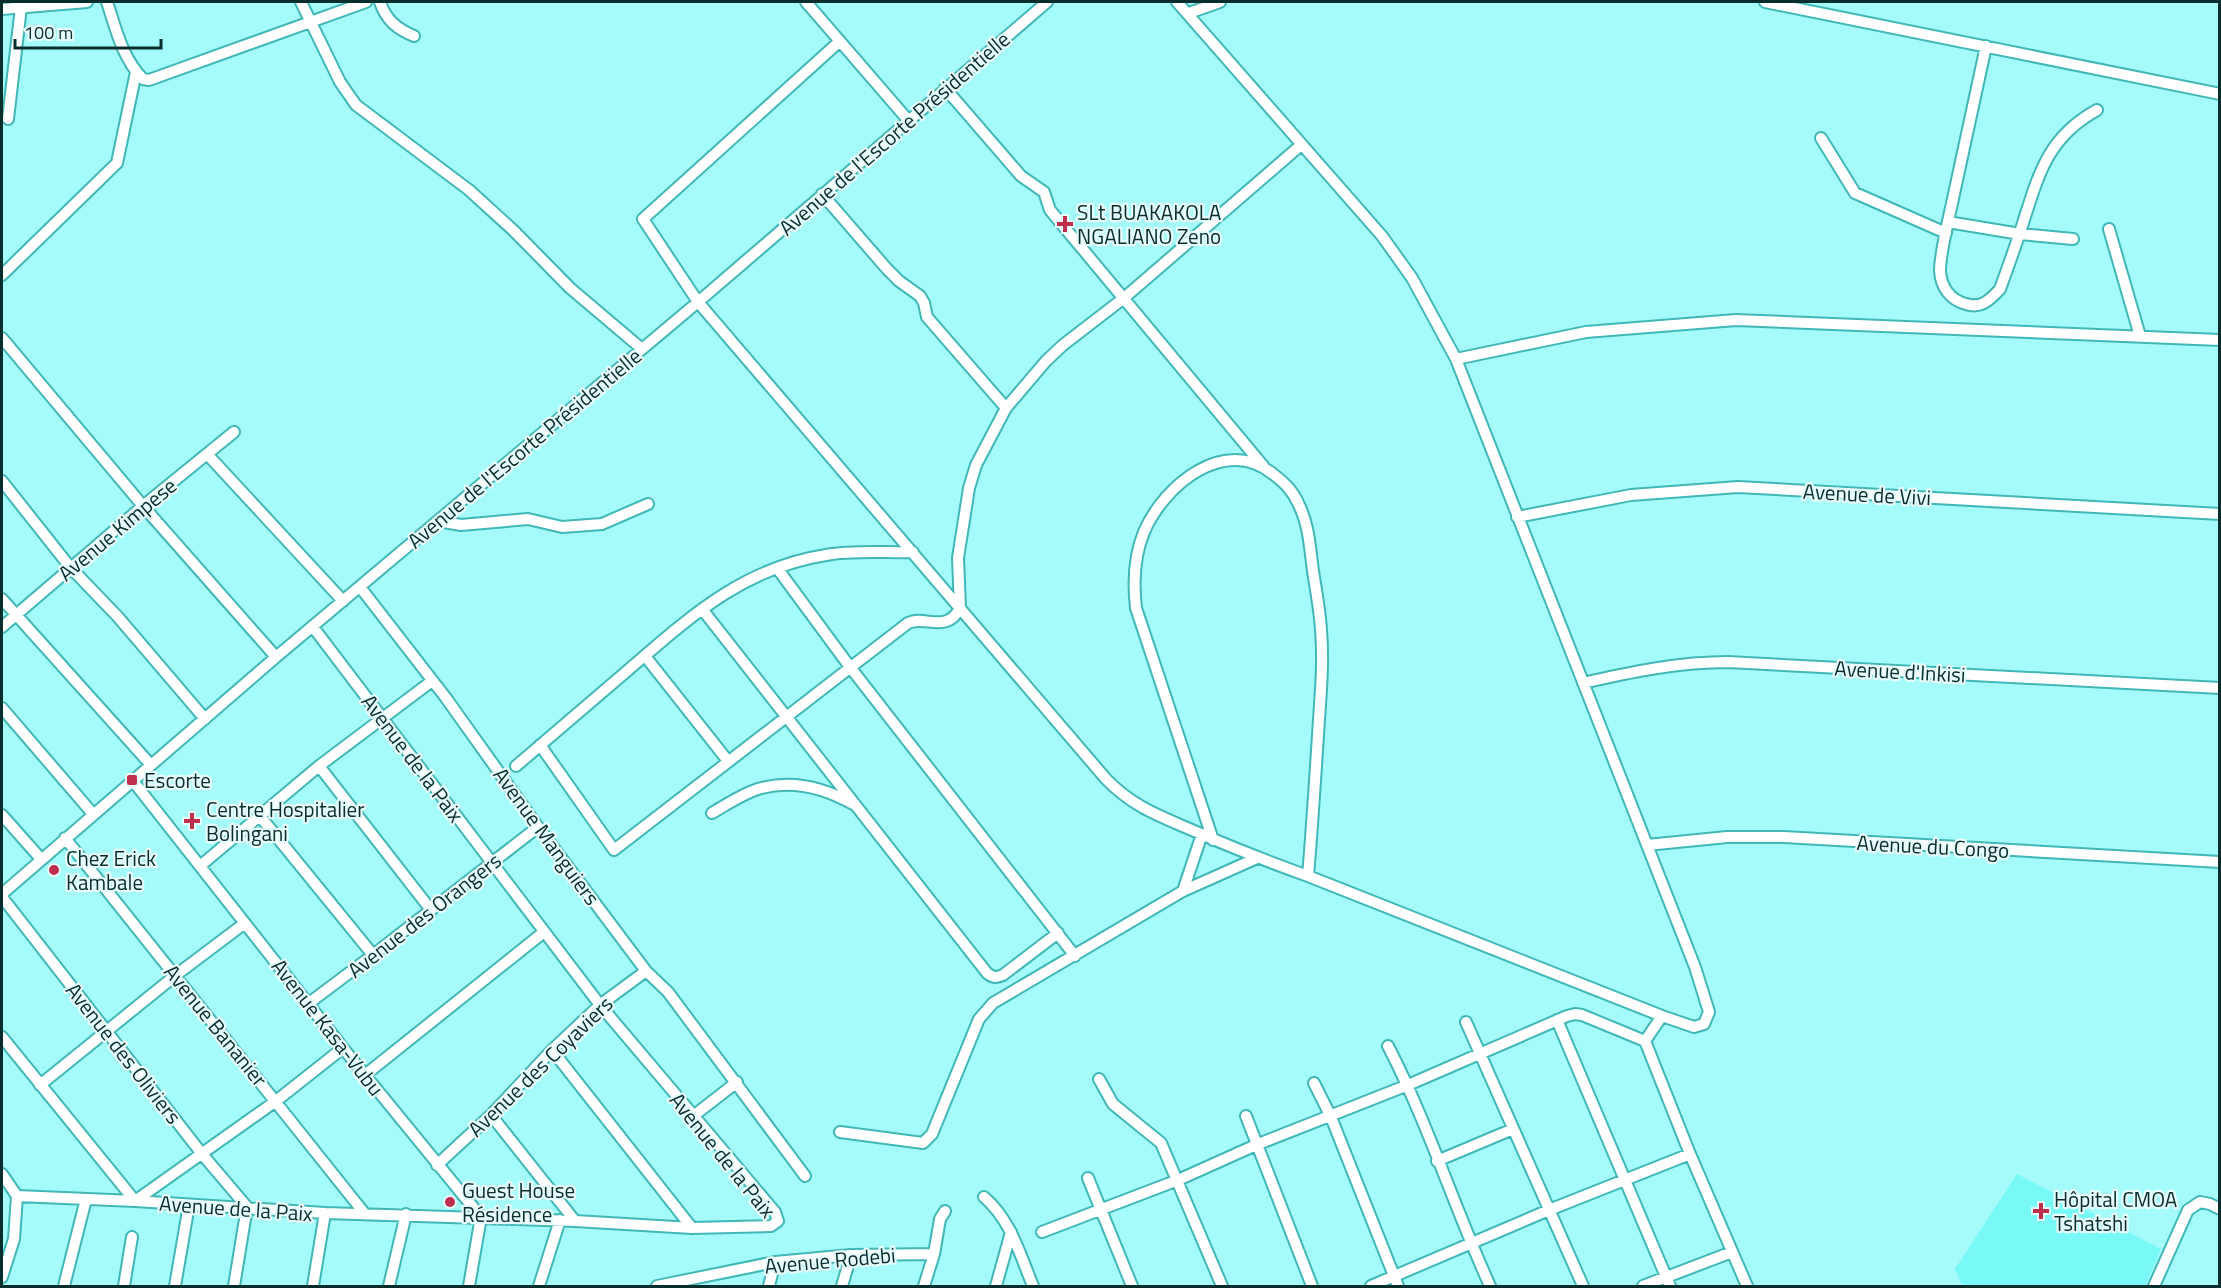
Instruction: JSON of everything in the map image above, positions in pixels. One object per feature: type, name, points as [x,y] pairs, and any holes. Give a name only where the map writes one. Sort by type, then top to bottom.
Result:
[{"type":"street","points":[[2,9],[87,2]]},
{"type":"street","points":[[107,2],[120,43],[136,72],[143,79],[157,78],[366,2]]},
{"type":"street","points":[[301,2],[340,82],[356,105],[469,190],[514,231],[570,288],[642,349]]},
{"type":"street","points":[[380,2],[386,16],[393,24],[414,36]]},
{"type":"street","points":[[806,2],[908,120]]},
{"type":"street","name":"Avenue de l'Escorte Présidentielle","points":[[2,896],[65,838],[276,657],[698,302],[1047,2]]},
{"type":"street","points":[[840,41],[643,219],[698,302],[1122,795],[1142,808],[1257,858],[1662,1016],[1694,1027],[1704,1024],[1709,1012],[1695,967],[1456,359],[1430,308],[1398,257],[1189,13],[1177,2]]},
{"type":"street","points":[[1189,13],[1220,2]]},
{"type":"street","points":[[1765,2],[2220,94]]},
{"type":"street","points":[[8,118],[21,7]]},
{"type":"street","points":[[1986,46],[1940,271],[1948,295],[1958,302],[1973,306],[1988,302],[2000,289],[2041,169],[2061,139],[2079,120],[2097,110]]},
{"type":"street","points":[[2,275],[117,163],[136,72]]},
{"type":"street","points":[[945,88],[1021,176],[1044,192],[1050,210],[1264,467],[1289,487],[1300,506],[1307,528],[1321,631],[1322,682],[1308,876]]},
{"type":"street","points":[[1821,138],[1855,193],[1947,228],[2073,239]]},
{"type":"street","points":[[540,745],[614,850],[908,623],[916,620],[941,623],[955,615],[960,608],[958,558],[969,488],[976,465],[1006,408],[1046,361],[1063,345],[1124,298],[1301,145]]},
{"type":"street","points":[[822,194],[887,269],[920,296],[927,317],[1006,408]]},
{"type":"street","points":[[2109,229],[2140,336]]},
{"type":"street","points":[[1456,359],[1603,330],[1736,320],[2220,340]]},
{"type":"street","points":[[2,338],[143,506],[276,657]]},
{"type":"street","name":"Avenue Kimpese","points":[[2,627],[70,567],[234,432]]},
{"type":"street","points":[[207,454],[343,602]]},
{"type":"street","points":[[1213,840],[1136,608],[1134,586],[1137,552],[1145,530],[1162,502],[1184,480],[1211,463],[1237,458],[1264,467]]},
{"type":"street","points":[[2,481],[70,567],[118,617],[205,719]]},
{"type":"street","name":"Avenue de Vivi","points":[[1517,518],[1631,495],[1738,487],[2220,514]]},
{"type":"street","points":[[438,521],[461,525],[528,519],[562,527],[602,524],[648,504]]},
{"type":"street","points":[[516,766],[645,656],[729,589],[777,567],[825,555],[913,552]]},
{"type":"street","points":[[777,567],[850,667],[1075,956]]},
{"type":"street","name":"Avenue Manguiers","points":[[360,587],[504,777],[538,827],[646,971],[669,992],[805,1176]]},
{"type":"street","points":[[2,599],[151,765]]},
{"type":"street","points":[[702,609],[992,977],[997,978],[1003,975],[1058,933]]},
{"type":"street","name":"Avenue de la Paix","points":[[17,1196],[325,1213],[560,1220],[692,1228],[771,1226],[778,1221],[775,1212],[692,1117],[600,1005],[313,627]]},
{"type":"street","points":[[645,656],[728,761]]},
{"type":"street","name":"Avenue d'Inkisi","points":[[1583,683],[1702,662],[1728,662],[2220,688]]},
{"type":"street","points":[[200,866],[319,766],[432,681]]},
{"type":"street","points":[[2,708],[93,814]]},
{"type":"street","points":[[319,766],[431,910]]},
{"type":"street","name":"Avenue Kasa-Vubu","points":[[133,781],[343,1048],[481,1217]]},
{"type":"street","points":[[712,813],[757,789],[791,784],[826,791],[858,807]]},
{"type":"street","points":[[2,815],[41,859]]},
{"type":"street","points":[[260,815],[373,955]]},
{"type":"street","name":"Avenue des Orangers","points":[[309,1003],[538,827]]},
{"type":"street","points":[[1184,891],[1202,834]]},
{"type":"street","name":"Avenue du Congo","points":[[1647,846],[1727,837],[1784,837],[2220,862]]},
{"type":"street","name":"Avenue Bananier","points":[[65,838],[365,1214]]},
{"type":"street","points":[[840,1132],[918,1144],[929,1139],[979,1019],[993,1003],[1184,891],[1257,858]]},
{"type":"street","name":"Avenue des Oliviers","points":[[2,896],[202,1154],[247,1207]]},
{"type":"street","points":[[40,1085],[176,975],[246,922]]},
{"type":"street","points":[[365,1075],[544,932]]},
{"type":"street","name":"Avenue des Coyaviers","points":[[437,1165],[491,1115],[552,1050],[600,1005],[646,971]]},
{"type":"street","points":[[1042,1232],[1178,1180],[1256,1145],[1331,1117],[1575,1014],[1645,1041],[1747,1287]]},
{"type":"street","points":[[1645,1041],[1662,1016]]},
{"type":"street","points":[[1557,1020],[1668,1282]]},
{"type":"street","points":[[1466,1022],[1583,1287]]},
{"type":"street","points":[[2,1037],[135,1201],[276,1101],[343,1048]]},
{"type":"street","points":[[1388,1046],[1408,1085],[1490,1287]]},
{"type":"street","points":[[552,1050],[692,1228]]},
{"type":"street","points":[[1099,1079],[1113,1104],[1161,1143],[1221,1287]]},
{"type":"street","points":[[692,1117],[737,1082]]},
{"type":"street","points":[[1314,1083],[1331,1117],[1396,1282]]},
{"type":"street","points":[[491,1115],[575,1221]]},
{"type":"street","points":[[1246,1116],[1312,1287]]},
{"type":"street","points":[[1437,1161],[1513,1129]]},
{"type":"street","points":[[1371,1287],[1396,1282],[1471,1244],[1549,1210],[1690,1154]]},
{"type":"street","points":[[2,1174],[17,1196],[14,1239],[2,1277]]},
{"type":"street","points":[[1088,1178],[1132,1287]]},
{"type":"street","points":[[984,1197],[996,1208],[1012,1232],[1033,1287]]},
{"type":"street","points":[[64,1287],[86,1199]]},
{"type":"street","points":[[2154,1287],[2188,1210],[2200,1202],[2220,1209]]},
{"type":"street","points":[[175,1287],[189,1205]]},
{"type":"street","points":[[234,1287],[247,1207]]},
{"type":"street","points":[[924,1287],[934,1254],[940,1218],[945,1211]]},
{"type":"street","points":[[313,1287],[325,1213]]},
{"type":"street","points":[[389,1287],[406,1214]]},
{"type":"street","points":[[469,1287],[481,1217]]},
{"type":"street","points":[[539,1287],[560,1220]]},
{"type":"street","points":[[996,1287],[1012,1232]]},
{"type":"street","points":[[124,1287],[132,1237]]},
{"type":"street","points":[[1643,1287],[1668,1282],[1732,1252]]},
{"type":"street","name":"Avenue Rodebi","points":[[657,1287],[703,1281],[775,1262],[851,1255],[934,1254]]},
{"type":"street","points":[[842,1287],[851,1255]]},
{"type":"street","points":[[769,1287],[775,1262]]},
{"type":"shaded area","name":"Hôpital CMOA Tshatshi","points":[[2017,1174],[2161,1249],[2145,1286],[1963,1286],[1955,1269]]},
{"type":"place","name":"SLt BUAKAKOLA NGALIANO Zeno","points":[[1065,224]]},
{"type":"place","name":"Escorte","points":[[132,780]]},
{"type":"place","name":"Centre Hospitalier Bolingani","points":[[192,821]]},
{"type":"place","name":"Chez Erick Kambale","points":[[54,870]]},
{"type":"place","name":"Guest House Résidence","points":[[450,1202]]},
{"type":"place","name":"Hôpital CMOA Tshatshi","points":[[2041,1211]]}]
